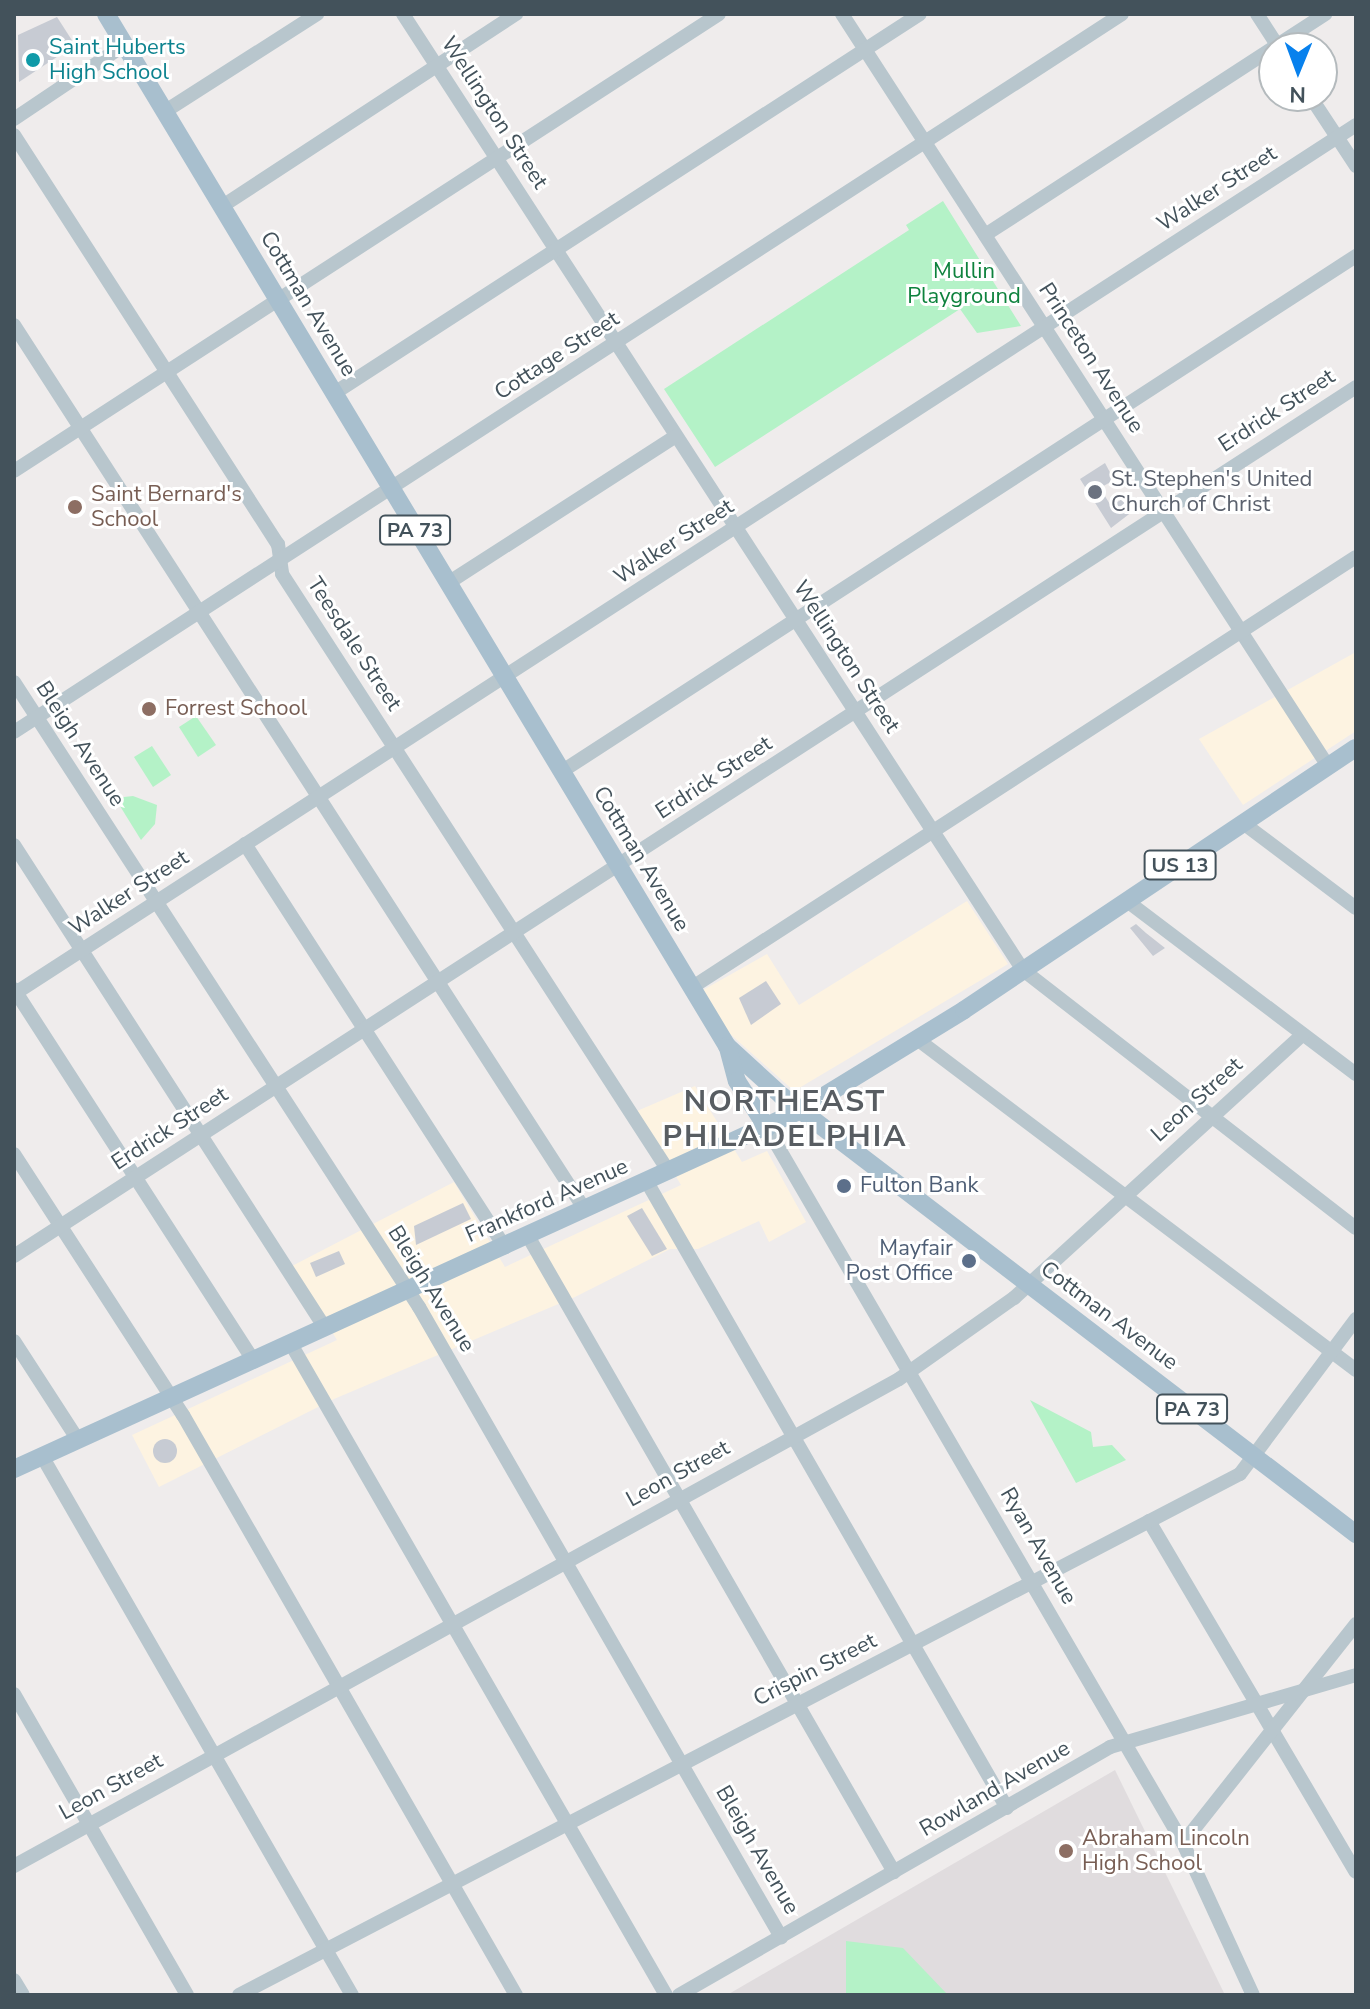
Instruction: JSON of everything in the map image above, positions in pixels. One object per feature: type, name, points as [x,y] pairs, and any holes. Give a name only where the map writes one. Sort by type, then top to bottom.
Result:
[{"type":"main road","name":"Cottman Avenue","points":[[109,15],[333,394],[727,1046],[801,1110],[1356,1534]]},
{"type":"main road","name":"Frankford Avenue","points":[[14,1469],[801,1110],[1023,970],[1356,748]]},
{"type":"main road","points":[[727,1046],[737,1081],[767,1128]]},
{"type":"street","points":[[164,112],[317,14]]},
{"type":"street","name":"Wellington Street","points":[[403,14],[1023,970],[1356,1228]]},
{"type":"street","points":[[221,207],[516,14]]},
{"type":"street","points":[[14,471],[719,14]]},
{"type":"street","name":"Princeton Avenue","points":[[842,14],[1328,766]]},
{"type":"street","points":[[333,394],[920,14]]},
{"type":"street","name":"Cottage Street","points":[[14,732],[200,615],[281,559],[1122,14]]},
{"type":"street","points":[[1257,14],[1269,32]]},
{"type":"street","points":[[1299,32],[1325,14]]},
{"type":"street","points":[[14,119],[124,45]]},
{"type":"street","points":[[985,235],[1258,59]]},
{"type":"street","points":[[1321,112],[1356,166]]},
{"type":"street","name":"Walker Street","points":[[15,992],[1356,125]]},
{"type":"street","name":"Teesdale Street","points":[[14,135],[281,548],[282,574],[669,1172]]},
{"type":"street","points":[[561,772],[1356,256]]},
{"type":"street","points":[[14,325],[585,1210]]},
{"type":"street","name":"Erdrick Street","points":[[14,1256],[857,713],[1356,387]]},
{"type":"street","points":[[448,583],[676,436]]},
{"type":"street","points":[[691,988],[1356,557]]},
{"type":"street","name":"Bleigh Avenue","points":[[14,682],[408,1291],[781,1937]]},
{"type":"street","points":[[1243,823],[1356,908]]},
{"type":"street","points":[[245,844],[505,1247]]},
{"type":"street","points":[[14,845],[325,1328]]},
{"type":"street","points":[[1127,901],[1356,1074]]},
{"type":"street","points":[[15,992],[254,1361]]},
{"type":"street","name":"Leon Street","points":[[14,1866],[910,1371],[1028,1283],[1303,1034]]},
{"type":"street","points":[[917,1039],[1356,1370]]},
{"type":"street","name":"Ryan Avenue","points":[[767,1128],[1034,1582],[1183,1843],[1253,1995]]},
{"type":"street","points":[[14,1154],[172,1398],[516,1995]]},
{"type":"street","points":[[647,1182],[1007,1808]]},
{"type":"street","points":[[528,1236],[894,1872]]},
{"type":"street","name":"Crispin Street","points":[[239,1995],[1240,1474],[1356,1319]]},
{"type":"street","points":[[14,1341],[78,1440]]},
{"type":"street","points":[[291,1344],[666,1995]]},
{"type":"street","points":[[42,1456],[352,1995]]},
{"type":"street","points":[[1149,1521],[1356,1872]]},
{"type":"street","points":[[1183,1843],[1356,1624]]},
{"type":"street","name":"Rowland Avenue","points":[[679,1995],[1110,1747],[1356,1675]]},
{"type":"street","points":[[14,1694],[187,1995]]},
{"type":"street","points":[[14,1980],[23,1995]]},
{"type":"shaded area","points":[[1356,652],[1356,731],[1243,805],[1199,739]]},
{"type":"shaded area","points":[[967,901],[1008,964],[794,1091],[729,1033],[703,990],[767,954],[799,1005]]},
{"type":"shaded area","points":[[695,1086],[742,1162],[767,1151],[806,1222],[769,1242],[759,1221],[698,1249],[670,1249],[575,1297],[334,1399],[159,1487],[132,1435],[337,1340],[292,1266],[454,1182],[505,1267],[681,1185],[637,1111]]},
{"type":"shaded area","name":"Abraham Lincoln High School","points":[[1115,1770],[1225,1995],[727,1995]]},
{"type":"green space","name":"Mullin Playground","points":[[943,201],[1021,326],[977,333],[960,309],[715,467],[664,389],[909,230],[906,225]]},
{"type":"green space","points":[[196,716],[216,745],[198,757],[179,727]]},
{"type":"green space","points":[[152,746],[171,775],[153,787],[134,757]]},
{"type":"green space","points":[[133,796],[157,805],[155,824],[141,840],[115,798]]},
{"type":"green space","points":[[1030,1400],[1091,1432],[1093,1447],[1112,1445],[1126,1460],[1076,1483]]},
{"type":"green space","points":[[846,1941],[903,1948],[948,1995],[846,1995]]},
{"type":"building","name":"Saint Huberts High School","points":[[57,17],[75,45],[19,82],[18,35]]},
{"type":"building","name":"St. Stephen's United Church of Christ","points":[[1105,463],[1114,480],[1100,488],[1111,506],[1127,496],[1137,508],[1111,528],[1080,479]]},
{"type":"building","points":[[1136,924],[1165,948],[1153,956],[1130,928]]},
{"type":"building","points":[[766,981],[781,1004],[751,1025],[739,998]]},
{"type":"building","points":[[463,1203],[471,1219],[416,1245],[414,1226]]},
{"type":"building","points":[[642,1208],[667,1249],[652,1256],[627,1216]]},
{"type":"building","points":[[339,1251],[345,1264],[316,1277],[310,1263]]},
{"type":"building","points":[[165,1439],[176,1446],[177,1451],[170,1462],[165,1463],[154,1456],[153,1451],[160,1440]]},
{"type":"place","name":"Saint Huberts High School","points":[[33,60]]},
{"type":"place","name":"St. Stephen's United Church of Christ","points":[[1095,492]]},
{"type":"place","name":"Saint Bernard's School","points":[[75,507]]},
{"type":"place","name":"Forrest School","points":[[149,709]]},
{"type":"place","name":"Fulton Bank","points":[[844,1186]]},
{"type":"place","name":"Mayfair Post Office","points":[[969,1261]]},
{"type":"place","name":"Abraham Lincoln High School","points":[[1066,1851]]},
{"type":"district","name":"NORTHEAST PHILADELPHIA","points":[[785,1119]]}]
